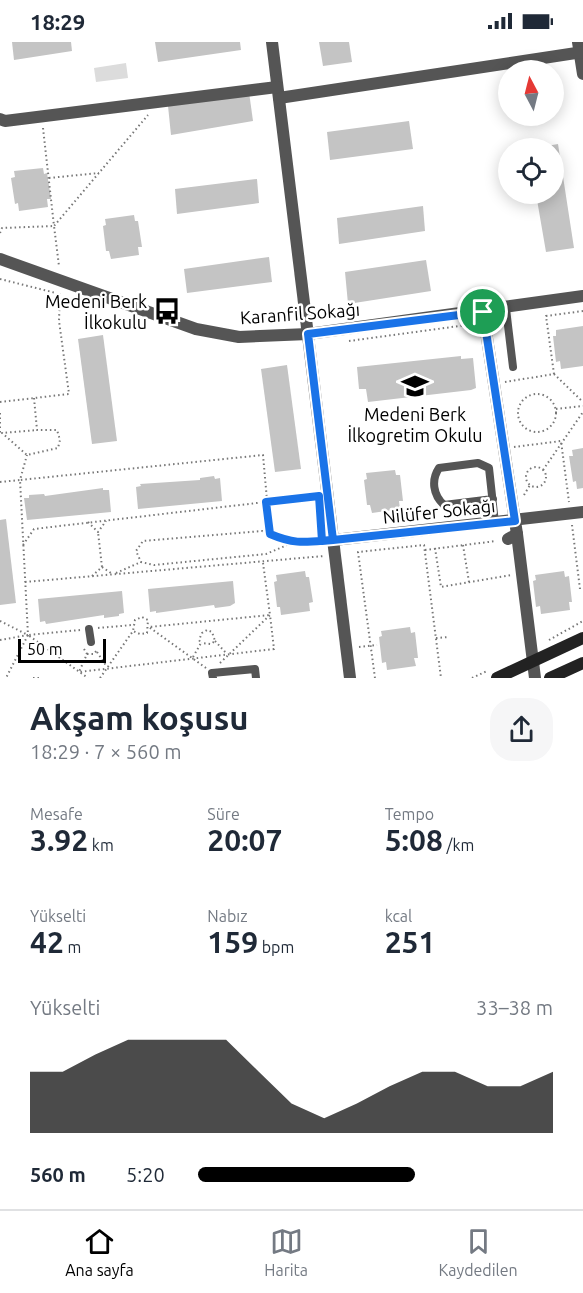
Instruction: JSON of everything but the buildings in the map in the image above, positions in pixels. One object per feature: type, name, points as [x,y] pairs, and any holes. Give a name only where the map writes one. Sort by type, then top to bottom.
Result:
[{"type":"main road","points":[[497,678],[583,638]]},
{"type":"main road","points":[[550,678],[583,663]]},
{"type":"street","points":[[272,42],[351,678]]},
{"type":"street","points":[[2,122],[152,102],[278,92],[580,49],[583,74]]},
{"type":"street","name":"Karanfil Sokağı","points":[[0,259],[196,329],[238,337],[308,334],[506,309],[583,296]]},
{"type":"street","points":[[483,312],[506,448],[515,515],[512,537],[535,678]]},
{"type":"street","name":"Nilüfer Sokağı","points":[[333,540],[495,523],[515,515],[577,512]]},
{"type":"lane","points":[[506,309],[513,367]]},
{"type":"lane","points":[[493,500],[444,506],[436,498],[434,476],[439,468],[478,463],[489,468],[493,500],[495,523]]},
{"type":"lane","points":[[89,629],[91,642]]},
{"type":"lane","points":[[212,676],[255,669],[256,678]]},
{"type":"path","points":[[2,228],[54,226],[151,112],[152,102]]},
{"type":"path","points":[[0,402],[69,394],[59,321],[60,280],[41,116]]},
{"type":"path","points":[[49,178],[99,173]]},
{"type":"path","points":[[0,221],[2,228],[0,233]]},
{"type":"path","points":[[583,311],[546,316],[554,374],[583,404]]},
{"type":"path","points":[[495,384],[554,374]]},
{"type":"path","points":[[532,395],[544,396],[555,410],[553,422],[544,430],[531,431],[519,418],[519,407],[532,395]]},
{"type":"path","points":[[34,398],[37,430]]},
{"type":"path","points":[[555,410],[583,404]]},
{"type":"path","points":[[543,470],[534,467],[528,470],[526,480],[530,485],[537,487],[544,482],[543,470],[583,412]]},
{"type":"path","points":[[0,413],[1,433],[27,455]]},
{"type":"path","points":[[1,433],[57,430],[60,440],[58,448],[27,455]]},
{"type":"path","points":[[506,448],[561,441]]},
{"type":"path","points":[[561,441],[577,512],[580,589]]},
{"type":"path","points":[[6,678],[28,635],[20,480],[27,455]]},
{"type":"path","points":[[0,482],[263,455],[270,534]]},
{"type":"path","points":[[515,515],[530,485]]},
{"type":"path","points":[[23,545],[34,529],[319,496]]},
{"type":"path","points":[[106,520],[99,532],[102,567],[113,575]]},
{"type":"path","points":[[88,522],[99,532]]},
{"type":"path","points":[[141,562],[136,551],[143,541],[262,531],[292,543]]},
{"type":"path","points":[[425,550],[512,537]]},
{"type":"path","points":[[25,582],[113,575],[325,556],[322,541],[292,543],[267,554],[154,565],[141,562],[113,575]]},
{"type":"path","points":[[375,678],[358,552],[424,545],[441,678]]},
{"type":"path","points":[[463,545],[470,582]]},
{"type":"path","points":[[435,548],[441,587],[511,575]]},
{"type":"path","points":[[79,672],[274,649],[263,562]]},
{"type":"path","points":[[92,576],[102,567]]},
{"type":"path","points":[[149,627],[270,615]]},
{"type":"path","points":[[149,627],[194,657],[212,676],[227,654],[270,615]]},
{"type":"path","points":[[0,640],[28,635],[132,625],[142,617],[148,620],[149,627],[147,633],[140,634],[134,631],[132,625]]},
{"type":"path","points":[[0,621],[28,635],[88,678]]},
{"type":"path","points":[[207,621],[207,630]]},
{"type":"path","points":[[207,630],[212,632],[215,641],[227,654]]},
{"type":"path","points":[[194,657],[201,643],[199,636],[207,630]]},
{"type":"path","points":[[99,678],[134,631]]},
{"type":"path","points":[[436,638],[449,637]]},
{"type":"path","points":[[201,643],[207,645],[215,641]]},
{"type":"path","points":[[79,672],[87,654],[84,646],[91,642],[97,645],[97,651],[107,667]]},
{"type":"path","points":[[347,649],[377,645]]},
{"type":"path","points":[[87,654],[97,651]]},
{"type":"path","points":[[33,678],[41,678]]},
{"type":"shaded area","points":[[126,63],[128,78],[96,82],[94,68]]},
{"type":"place","name":"Medeni Berk İlkokulu","points":[[167,311]]},
{"type":"place","name":"Medeni Berk İlkogretim Okulu","points":[[415,386]]},
{"type":"route","points":[[483,312],[308,334],[333,540],[322,541],[292,543],[270,534],[266,502],[319,496],[322,541],[333,540],[515,521],[505,443],[483,312]]}]
